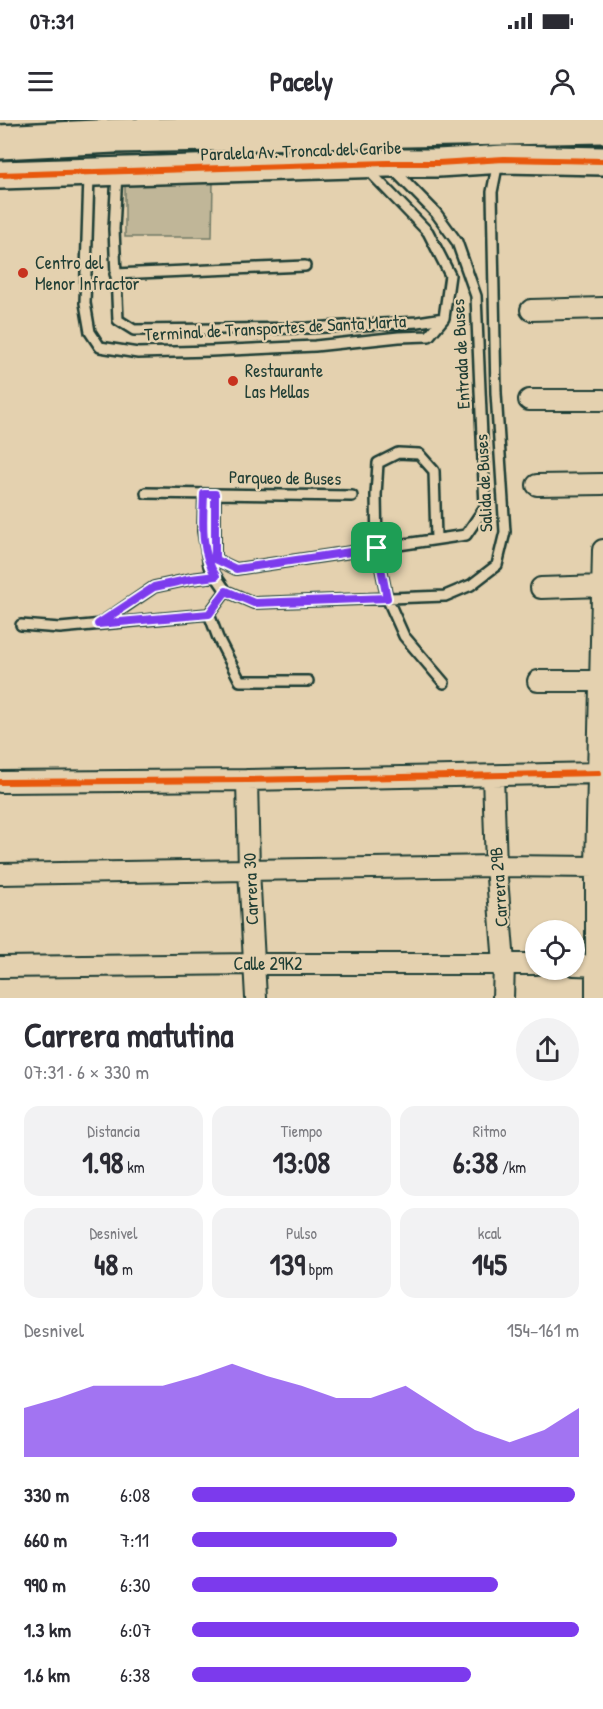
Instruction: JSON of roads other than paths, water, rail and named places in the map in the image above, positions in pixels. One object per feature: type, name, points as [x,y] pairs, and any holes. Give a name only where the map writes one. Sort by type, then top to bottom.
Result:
[{"type":"highway","points":[[0,142],[114,136],[603,126]]},
{"type":"street","name":"Paralela Av. Troncal del Caribe","points":[[0,175],[438,163],[504,159],[603,161]]},
{"type":"street","points":[[531,310],[603,308]]},
{"type":"street","points":[[529,400],[603,400]]},
{"type":"street","points":[[537,485],[603,484]]},
{"type":"street","points":[[596,998],[600,966],[596,867],[602,690],[603,550]]},
{"type":"street","points":[[541,588],[602,586]]},
{"type":"street","points":[[538,681],[602,690]]},
{"type":"street","points":[[0,782],[599,773]]},
{"type":"street","name":"Carrera 29B","points":[[493,776],[504,998]]},
{"type":"street","name":"Carrera 30","points":[[247,780],[256,998]]},
{"type":"street","points":[[0,874],[496,866],[596,867]]},
{"type":"street","name":"Calle 29K2","points":[[0,967],[525,964]]},
{"type":"street","points":[[585,965],[600,966]]},
{"type":"lane","name":"Salida de Buses","points":[[226,591],[254,603],[445,596],[471,585],[497,565],[505,532],[496,393],[492,192],[497,167],[504,159]]},
{"type":"lane","points":[[375,163],[428,232],[450,275],[444,318]]},
{"type":"lane","name":"Entrada de Buses","points":[[215,494],[215,559],[236,569],[466,535],[485,507],[476,296],[457,242],[436,213],[375,163]]},
{"type":"lane","name":"Terminal de Transportes de Santa Marta","points":[[90,171],[85,303],[90,332],[100,348],[138,353],[315,346],[429,336],[444,318]]},
{"type":"lane","name":"Terminal de Transportes de Santa Marta","points":[[117,172],[114,229],[118,320],[134,330],[307,328],[418,322],[444,318]]},
{"type":"lane","points":[[115,274],[305,266]]},
{"type":"lane","points":[[436,539],[435,471],[419,453],[398,453],[378,463],[377,548],[387,598],[404,636],[444,683]]},
{"type":"lane","name":"Parqueo de Buses","points":[[146,493],[352,496]]},
{"type":"lane","points":[[21,625],[60,628],[209,614],[226,591],[209,566],[203,531],[204,494]]},
{"type":"lane","points":[[98,624],[154,587],[216,576]]},
{"type":"lane","points":[[209,614],[218,638],[240,681],[308,681]]},
{"type":"place","name":"Centro del Menor Infractor","points":[[23,273]]},
{"type":"place","name":"Restaurante Las Mellas","points":[[233,381]]}]
